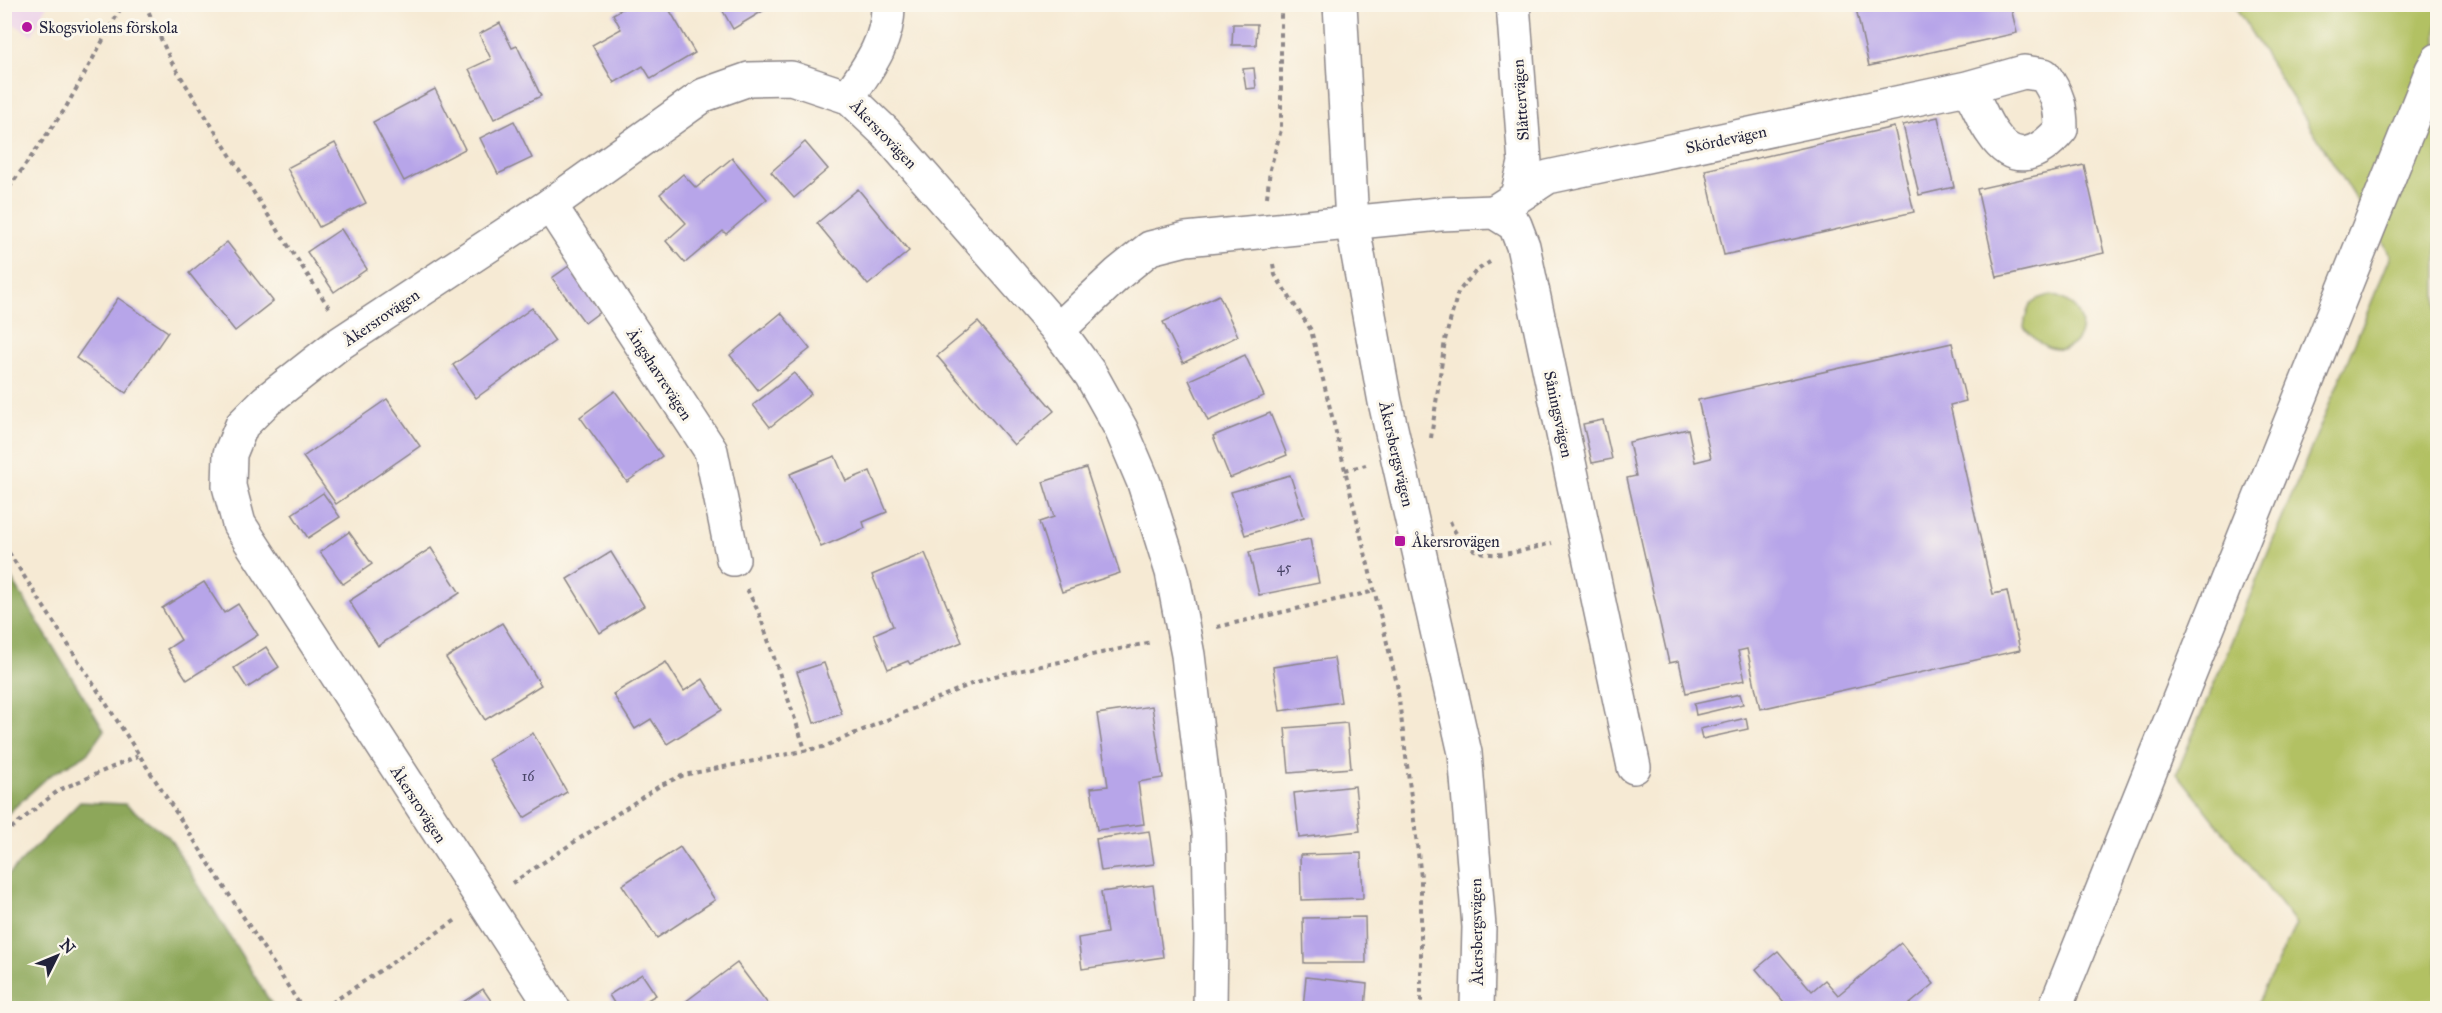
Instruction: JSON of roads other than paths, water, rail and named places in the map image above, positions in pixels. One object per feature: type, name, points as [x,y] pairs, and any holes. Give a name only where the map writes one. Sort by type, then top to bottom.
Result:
[{"type":"street","points":[[848,97],[878,53],[888,19],[888,4]]},
{"type":"street","name":"Åkersbergsvägen","points":[[1340,4],[1352,222],[1385,402],[1465,753],[1479,927],[1478,1008]]},
{"type":"street","name":"Slåttervägen","points":[[1505,204],[1525,163],[1513,4]]},
{"type":"street","points":[[2055,1008],[2438,60]]},
{"type":"street","name":"Åkersrovägen","points":[[553,1008],[239,524],[229,486],[230,454],[242,425],[266,400],[349,338],[550,205],[704,95],[749,79],[791,78],[848,97],[899,147],[1058,330],[1091,375],[1121,429],[1144,483],[1172,572],[1183,635],[1209,832],[1210,1008]]},
{"type":"street","name":"Skördevägen","points":[[1505,204],[1548,177],[1967,88]]},
{"type":"street","points":[[1058,330],[1119,273],[1150,248],[1186,239],[1440,214],[1505,204]]},
{"type":"street","name":"Såningsvägen","points":[[1505,204],[1523,246],[1634,766]]},
{"type":"street","name":"Ängshavrevägen","points":[[550,205],[711,451],[733,559]]},
{"type":"place","name":"Skogsviolens förskola","points":[[27,27]]},
{"type":"place","name":"Åkersrovägen","points":[[1400,541]]}]
